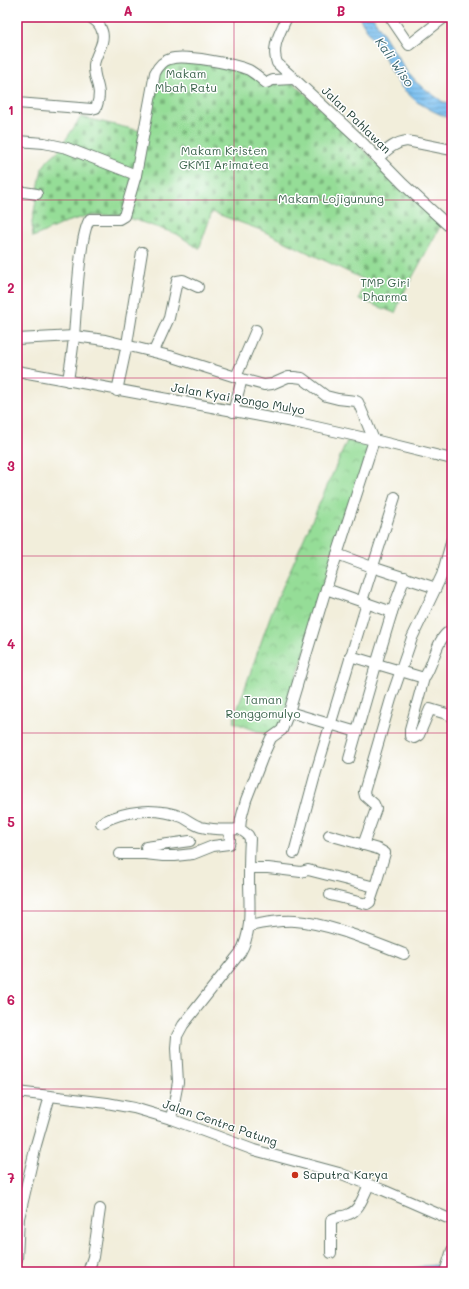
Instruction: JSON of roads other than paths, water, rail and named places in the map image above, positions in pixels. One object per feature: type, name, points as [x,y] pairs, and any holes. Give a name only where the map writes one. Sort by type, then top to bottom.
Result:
[{"type":"street","points":[[17,103],[58,107],[96,108],[99,94],[94,62],[101,46],[103,35],[99,24],[90,17]]},
{"type":"street","name":"Jalan Pahlawan","points":[[287,17],[276,43],[275,56],[278,64],[358,138],[403,184],[452,229]]},
{"type":"street","points":[[390,17],[409,45],[444,18],[452,26]]},
{"type":"street","points":[[68,381],[74,336],[82,249],[87,224],[90,219],[94,218],[122,218],[136,175],[154,73],[159,65],[167,59],[182,58],[228,64],[257,75],[266,83],[273,80],[293,79]]},
{"type":"street","points":[[378,158],[401,141],[408,141],[452,150]]},
{"type":"street","points":[[17,142],[44,143],[61,147],[136,175]]},
{"type":"street","points":[[17,191],[37,194]]},
{"type":"street","points":[[117,391],[127,344],[142,252]]},
{"type":"street","points":[[154,351],[169,318],[177,281],[183,280],[198,287]]},
{"type":"street","points":[[233,412],[239,378],[256,330]]},
{"type":"street","points":[[17,339],[74,336],[127,344],[264,385],[272,384],[288,377],[302,378],[326,396],[356,401],[360,405],[374,440],[326,589],[289,712],[282,730],[271,738],[263,756],[240,819],[240,829]]},
{"type":"street","name":"Jalan Kyai Rongo Mulyo","points":[[17,371],[117,391],[304,424],[452,459]]},
{"type":"street","points":[[294,853],[350,656],[372,567],[395,497]]},
{"type":"street","points":[[363,845],[376,809],[374,804],[366,798],[364,792],[412,638],[442,575],[452,539]]},
{"type":"street","points":[[337,554],[436,588]]},
{"type":"street","points":[[349,759],[392,612],[406,578]]},
{"type":"street","points":[[326,589],[392,612]]},
{"type":"street","points":[[452,629],[436,648],[429,671],[424,678],[410,729],[410,736],[415,738],[419,735],[430,709],[452,716]]},
{"type":"street","points":[[350,656],[376,665],[424,678]]},
{"type":"street","points":[[289,712],[357,732]]},
{"type":"street","points":[[101,824],[124,813],[153,812],[174,815],[198,826],[216,830],[240,829],[248,835],[250,839],[249,926],[245,946],[183,1025],[177,1036],[176,1048],[178,1082],[171,1118]]},
{"type":"street","points":[[120,854],[163,856],[193,854],[213,846],[229,844],[229,830]]},
{"type":"street","points":[[329,835],[385,853],[370,902],[367,904],[330,895]]},
{"type":"street","points":[[146,847],[190,841]]},
{"type":"street","points":[[249,868],[268,868],[301,872],[308,870],[375,887]]},
{"type":"street","points":[[249,926],[279,921],[295,921],[347,934],[404,954]]},
{"type":"street","name":"Jalan Centra Patung","points":[[17,1092],[74,1098],[127,1107],[171,1118],[254,1150],[339,1173],[452,1220]]},
{"type":"street","points":[[17,1259],[20,1218],[36,1145],[50,1096]]},
{"type":"street","points":[[331,1253],[330,1220],[334,1217],[352,1213],[359,1205],[368,1185]]},
{"type":"street","points":[[88,1272],[93,1257],[100,1209]]},
{"type":"street","points":[[445,1272],[452,1250]]},
{"type":"water","name":"Kali Wiso","points":[[359,17],[373,17],[407,72],[417,83],[443,102],[452,103],[452,120],[417,102],[401,87],[390,71],[385,58]]},
{"type":"water","points":[[452,1263],[452,1272],[397,1272],[424,1266]]},
{"type":"place","name":"Saputra Karya","points":[[295,1175]]},
{"type":"park label","name":"Makam Mbah Ratu","points":[[186,81]]},
{"type":"park label","name":"Makam Kristen GKMI Arimatea","points":[[224,158]]},
{"type":"park label","name":"Makam Lojigunung","points":[[331,199]]},
{"type":"park label","name":"TMP Giri Dharma","points":[[385,290]]},
{"type":"park label","name":"Taman Ronggomulyo","points":[[263,707]]}]
